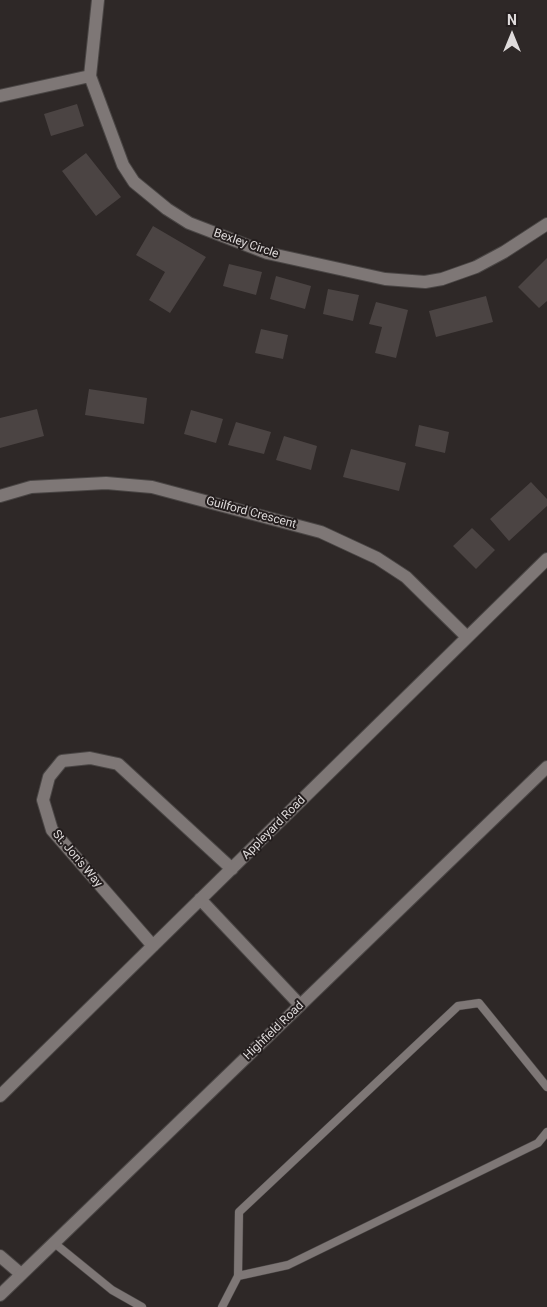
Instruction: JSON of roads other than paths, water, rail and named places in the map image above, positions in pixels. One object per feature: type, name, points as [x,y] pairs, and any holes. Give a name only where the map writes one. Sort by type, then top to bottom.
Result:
[{"type":"street","name":"Bexley Circle","points":[[98,0],[90,76],[123,165],[134,182],[167,209],[189,223],[267,253],[384,279],[425,282],[442,279],[476,267],[504,252],[547,224]]},
{"type":"street","points":[[0,96],[90,76]]},
{"type":"street","name":"Guilford Crescent","points":[[0,496],[31,487],[106,483],[152,487],[321,532],[377,558],[406,577],[467,638]]},
{"type":"street","name":"Appleyard Road","points":[[0,1096],[547,559]]},
{"type":"street","name":"St. Jon's Way","points":[[153,946],[52,830],[43,800],[49,777],[62,761],[90,758],[118,764],[232,868]]},
{"type":"street","name":"Highfield Road","points":[[0,1295],[547,767]]},
{"type":"street","points":[[200,899],[300,1005]]},
{"type":"street","points":[[0,1256],[21,1274]]},
{"type":"lane","points":[[222,1307],[238,1276],[239,1212],[458,1006],[479,1003],[547,1087]]},
{"type":"lane","points":[[238,1276],[288,1265],[538,1143],[547,1132]]},
{"type":"lane","points":[[53,1242],[112,1290],[142,1307]]}]
